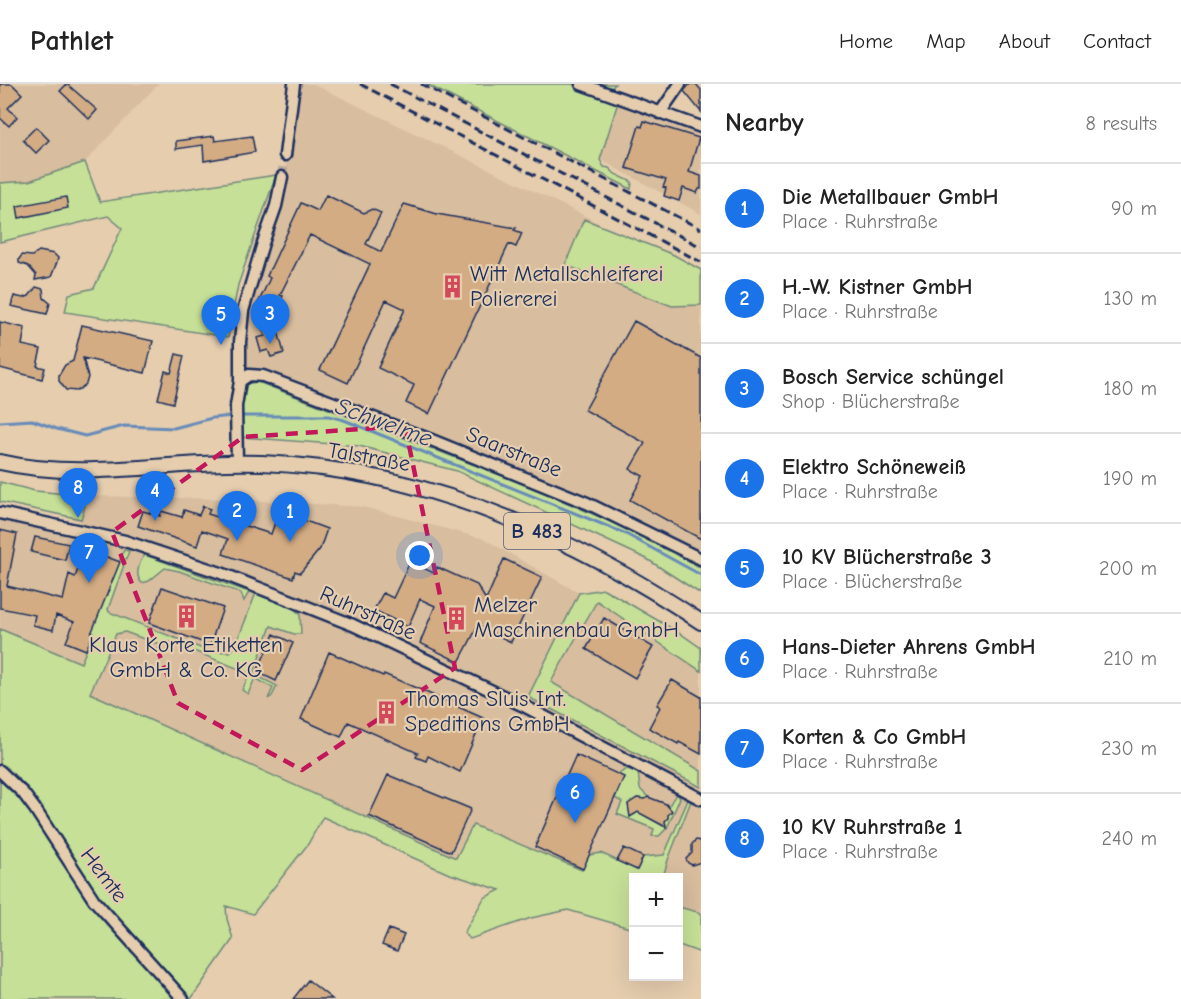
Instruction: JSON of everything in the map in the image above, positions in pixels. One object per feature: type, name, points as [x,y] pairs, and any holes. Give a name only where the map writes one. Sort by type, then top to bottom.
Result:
[{"type":"main road","name":"Talstraße","points":[[0,462],[48,470],[105,472],[237,463],[275,464],[344,472],[404,484],[453,498],[499,515],[582,551],[665,598],[701,622]]},
{"type":"street","points":[[285,155],[294,84]]},
{"type":"street","points":[[582,84],[701,127]]},
{"type":"street","points":[[660,113],[679,86]]},
{"type":"street","points":[[237,463],[236,406],[240,381],[243,311],[276,206],[282,177]]},
{"type":"street","name":"Saarstraße","points":[[240,381],[249,375],[263,376],[429,439],[587,503],[701,559]]},
{"type":"street","name":"Ruhrstraße","points":[[0,513],[125,541],[221,573],[353,625],[526,707],[701,799]]},
{"type":"street","name":"Hemte","points":[[0,771],[29,801],[94,900],[183,999]]},
{"type":"highlighted area","points":[[405,426],[455,668],[302,770],[178,703],[112,532],[243,437]]},
{"type":"shaded area","points":[[0,84],[158,84],[85,162],[29,181],[0,183]]},
{"type":"shaded area","points":[[296,84],[313,84],[581,214],[701,277],[701,568],[663,545],[527,485],[258,382],[236,385],[237,339],[278,208],[291,139]]},
{"type":"shaded area","points":[[616,104],[701,132],[701,214],[599,159]]},
{"type":"shaded area","points":[[88,496],[230,499],[363,507],[484,539],[579,593],[529,697],[701,787],[701,913],[683,908],[683,873],[629,873],[629,889],[473,826],[456,859],[90,693],[100,672],[0,629],[0,519],[75,536]]},
{"type":"shaded area","points":[[597,600],[701,671],[701,771],[551,682]]},
{"type":"green space","points":[[426,84],[615,84],[606,95],[619,99],[600,160],[604,167],[632,182],[631,189]]},
{"type":"green space","points":[[85,162],[100,202],[276,175],[238,285],[228,337],[65,312],[69,294],[94,288],[122,228],[108,216],[0,242],[0,183],[29,181]]},
{"type":"green space","points":[[584,219],[674,255],[701,270],[701,305],[672,306],[565,265]]},
{"type":"green space","points":[[258,382],[527,485],[663,545],[701,568],[701,594],[647,559],[457,471],[359,446],[239,437],[236,385]]},
{"type":"green space","points":[[0,482],[35,491],[88,496],[81,519],[0,502]]},
{"type":"green space","points":[[124,550],[129,551],[108,609],[109,612],[208,651],[230,652],[235,647],[256,593],[291,607],[300,614],[301,634],[294,634],[271,626],[253,674],[277,686],[268,699],[273,688],[255,678],[248,694],[242,690],[249,676],[247,672],[171,642],[155,643],[125,632],[116,634],[90,693],[456,858],[473,825],[582,870],[589,855],[601,853],[637,870],[643,857],[664,855],[688,800],[691,801],[664,873],[629,873],[629,928],[568,910],[531,918],[470,939],[464,933],[484,898],[500,890],[447,873],[323,817],[308,844],[253,914],[226,906],[233,939],[191,999],[0,999],[0,629],[81,663],[93,634],[92,629]]},
{"type":"green space","points":[[145,555],[249,592],[244,601],[241,593],[165,568],[149,581],[142,583],[138,577],[138,569]]},
{"type":"green space","points":[[604,589],[701,648],[701,671],[597,601],[551,682],[701,771],[701,787],[528,697],[579,593]]},
{"type":"green space","points":[[627,769],[638,772],[640,789],[648,797],[637,798],[628,804],[630,814],[638,812],[663,826],[666,825],[665,821],[673,799],[677,794],[680,798],[667,828],[659,836],[652,836],[654,829],[617,814],[622,802],[615,798],[624,777],[618,774]]},
{"type":"green space","points":[[683,908],[701,913],[701,953],[683,946]]},
{"type":"building","points":[[0,84],[12,84],[22,94],[8,108],[17,117],[9,126],[0,118]]},
{"type":"building","points":[[67,84],[97,110],[89,119],[60,91]]},
{"type":"building","points":[[690,84],[696,84],[701,90],[701,112],[684,91]]},
{"type":"building","points":[[644,121],[699,138],[689,172],[701,176],[701,189],[697,193],[683,188],[679,201],[664,196],[666,188],[663,187],[666,180],[626,168],[639,126],[642,127]]},
{"type":"building","points":[[36,127],[49,140],[36,153],[23,140]]},
{"type":"building","points":[[214,136],[215,141],[252,136],[255,152],[204,161],[203,145],[176,149],[176,141]]},
{"type":"building","points":[[326,195],[364,213],[372,209],[381,213],[366,244],[381,252],[404,204],[437,214],[516,228],[514,230],[522,233],[516,247],[509,244],[429,414],[406,403],[414,385],[378,368],[405,309],[386,300],[348,383],[320,370],[370,264],[310,235],[280,295],[283,296],[273,316],[275,322],[254,312],[270,278],[267,276],[301,203],[318,211]]},
{"type":"building","points":[[66,197],[68,208],[19,218],[17,206]]},
{"type":"building","points":[[39,251],[54,254],[58,258],[51,277],[35,280],[36,275],[28,266],[19,263],[19,259],[22,255],[32,256]]},
{"type":"building","points":[[36,287],[43,289],[44,298],[50,303],[47,314],[11,306],[14,296],[23,298],[29,296]]},
{"type":"building","points":[[634,321],[701,358],[701,539],[630,500],[643,476],[630,469],[645,443],[585,410]]},
{"type":"building","points":[[0,322],[25,328],[22,345],[41,349],[37,366],[45,368],[42,379],[0,368]]},
{"type":"building","points":[[276,324],[284,353],[271,357],[268,350],[261,352],[257,338],[265,336],[262,328]]},
{"type":"building","points":[[82,325],[153,341],[145,373],[83,358],[88,377],[86,384],[77,391],[66,390],[59,381],[59,375],[65,365],[73,361]]},
{"type":"building","points":[[176,354],[184,356],[173,403],[158,399],[165,371],[171,373]]},
{"type":"building","points":[[203,506],[210,509],[208,514],[271,534],[279,511],[327,529],[320,549],[300,573],[295,571],[293,578],[223,554],[228,539],[202,530],[197,546],[138,526],[143,511],[160,516],[161,511],[182,517],[184,510],[199,515]]},
{"type":"building","points":[[0,530],[17,534],[7,586],[63,600],[69,574],[75,577],[86,549],[120,562],[86,650],[66,642],[74,622],[56,615],[53,630],[33,625],[35,615],[0,608]]},
{"type":"building","points":[[35,537],[69,544],[65,560],[31,552]]},
{"type":"building","name":"Melzer Maschinenbau GmbH","points":[[504,559],[542,577],[511,642],[478,626],[459,662],[420,643],[435,606],[420,599],[408,627],[374,610],[383,593],[393,598],[410,562],[434,573],[437,567],[477,585],[486,600]]},
{"type":"building","name":"Klaus Korte Etiketten GmbH & Co. KG","points":[[162,587],[223,608],[210,645],[149,623]]},
{"type":"building","points":[[604,618],[653,647],[635,678],[586,649]]},
{"type":"building","points":[[274,634],[293,643],[276,681],[257,672]]},
{"type":"building","name":"Thomas Sluis Int. Speditions GmbH","points":[[329,652],[446,701],[448,697],[457,702],[456,706],[483,718],[460,772],[428,756],[426,761],[416,757],[418,753],[348,722],[341,737],[301,719]]},
{"type":"building","points":[[672,680],[701,697],[701,754],[649,728],[660,707],[657,705]]},
{"type":"building","points":[[576,755],[624,777],[583,869],[535,847]]},
{"type":"building","points":[[388,775],[471,809],[451,852],[369,816]]},
{"type":"building","points":[[648,797],[666,804],[672,811],[665,821],[666,827],[638,812],[630,817],[628,804],[637,798]]},
{"type":"building","points":[[696,840],[701,841],[701,862],[692,865],[686,859],[692,853],[692,844]]},
{"type":"building","points":[[624,848],[643,857],[637,870],[617,861]]},
{"type":"building","points":[[389,929],[404,935],[397,951],[382,945]]},
{"type":"building","points":[[308,980],[332,999],[293,999]]},
{"type":"waterway","name":"Schwelme","points":[[0,422],[32,420],[85,436],[124,426],[174,428],[212,418],[233,416]]},
{"type":"waterway","name":"Schwelme","points":[[240,416],[329,416],[344,420],[624,533],[701,575]]},
{"type":"tunnel","points":[[282,177],[285,155]]},
{"type":"railway","points":[[360,84],[701,262]]},
{"type":"railway","points":[[390,84],[701,247]]},
{"type":"railway","points":[[421,84],[701,229]]},
{"type":"place","name":"Witt Metallschleiferei Poliererei","points":[[452,287]]},
{"type":"place","name":"Bosch Service schüngel","points":[[270,344]]},
{"type":"place","name":"10 KV Blücherstraße 3","points":[[221,345]]},
{"type":"place","name":"10 KV Ruhrstraße 1","points":[[78,518]]},
{"type":"place","name":"Elektro Schöneweiß","points":[[155,521]]},
{"type":"place","name":"H.-W. Kistner GmbH","points":[[237,541]]},
{"type":"place","name":"Die Metallbauer GmbH","points":[[290,542]]},
{"type":"place","name":"Korten & Co GmbH","points":[[89,583]]},
{"type":"place","name":"Klaus Korte Etiketten GmbH & Co. KG","points":[[186,616]]},
{"type":"place","name":"Melzer Maschinenbau GmbH","points":[[456,618]]},
{"type":"place","name":"Thomas Sluis Int. Speditions GmbH","points":[[387,712]]},
{"type":"place","name":"Hans-Dieter Ahrens GmbH","points":[[575,823]]}]
